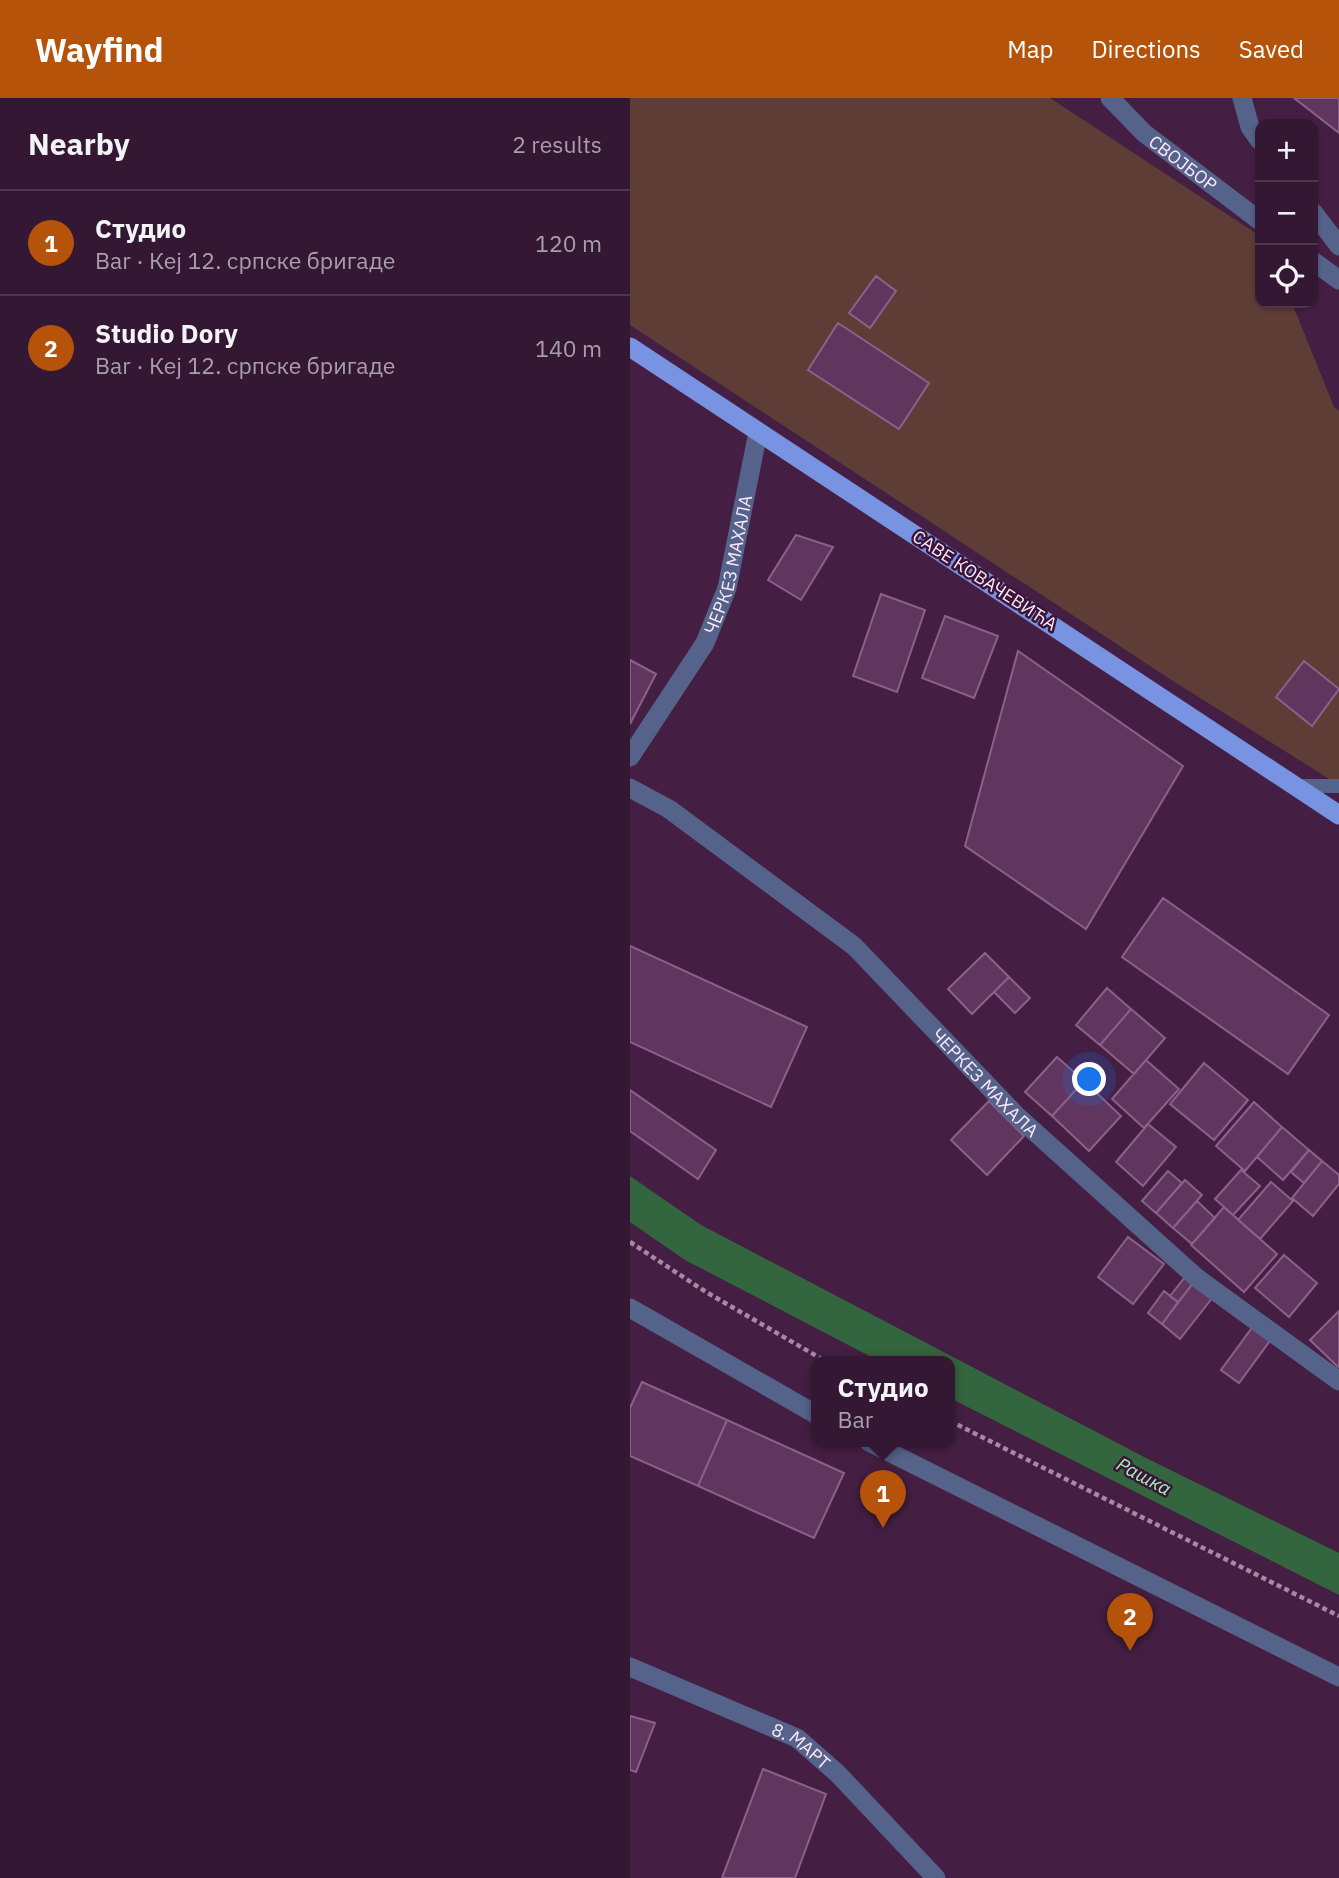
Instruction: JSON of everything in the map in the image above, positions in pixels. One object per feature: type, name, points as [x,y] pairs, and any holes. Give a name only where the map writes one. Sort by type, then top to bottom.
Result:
[{"type":"main road","name":"САВЕ КОВАЧЕВИЋА","points":[[630,347],[1339,815]]},
{"type":"street","name":"СВОЈБОР","points":[[1110,98],[1144,133],[1255,217]]},
{"type":"street","points":[[1242,98],[1255,133]]},
{"type":"street","points":[[1318,219],[1339,246]]},
{"type":"street","points":[[1318,265],[1339,280]]},
{"type":"street","name":"ЧЕРКЕЗ МАХАЛА","points":[[630,757],[705,643],[727,588],[758,432]]},
{"type":"street","name":"ЧЕРКЕЗ МАХАЛА","points":[[630,788],[669,809],[854,946],[1016,1115],[1197,1278],[1339,1381]]},
{"type":"street","points":[[630,1308],[811,1412]]},
{"type":"street","points":[[879,1447],[1339,1677]]},
{"type":"street","name":"8. МАРТ","points":[[630,1667],[797,1738],[838,1774],[936,1878]]},
{"type":"lane","points":[[1296,786],[1339,786]]},
{"type":"path","points":[[630,1242],[706,1292],[817,1356]]},
{"type":"path","points":[[955,1424],[1339,1616]]},
{"type":"shaded area","points":[[630,98],[1050,98],[1255,233],[1255,308],[1294,308],[1334,407],[1339,411],[1339,785],[1173,681],[630,325]]},
{"type":"water","points":[[630,1176],[701,1225],[951,1356],[869,1356],[685,1260],[630,1222]]},
{"type":"water","name":"Рашка","points":[[955,1358],[1146,1458],[1339,1553],[1339,1595],[955,1401]]},
{"type":"building","points":[[1294,98],[1339,98],[1339,133]]},
{"type":"building","points":[[876,276],[896,291],[870,328],[849,313]]},
{"type":"building","points":[[838,323],[929,383],[899,429],[808,370]]},
{"type":"building","points":[[796,535],[833,547],[801,600],[768,580]]},
{"type":"building","points":[[881,594],[925,610],[897,692],[853,676]]},
{"type":"building","points":[[945,616],[998,636],[974,698],[922,678]]},
{"type":"building","points":[[1018,651],[1183,766],[1086,929],[965,846]]},
{"type":"building","points":[[630,660],[656,674],[630,724]]},
{"type":"building","points":[[1304,661],[1339,689],[1312,726],[1276,697]]},
{"type":"building","points":[[1163,898],[1329,1015],[1288,1074],[1122,957]]},
{"type":"building","points":[[630,946],[807,1027],[771,1107],[630,1042]]},
{"type":"building","points":[[985,953],[1009,977],[972,1014],[948,989]]},
{"type":"building","points":[[1009,977],[1030,998],[1015,1013],[994,992]]},
{"type":"building","points":[[1107,988],[1131,1009],[1100,1045],[1076,1025]]},
{"type":"building","points":[[1131,1009],[1165,1038],[1134,1074],[1100,1045]]},
{"type":"building","points":[[1057,1057],[1084,1081],[1052,1116],[1025,1092]]},
{"type":"building","points":[[1146,1060],[1179,1089],[1144,1128],[1112,1099]]},
{"type":"building","points":[[1204,1063],[1248,1100],[1214,1140],[1170,1104]]},
{"type":"building","points":[[1084,1081],[1121,1116],[1089,1151],[1052,1116]]},
{"type":"building","points":[[630,1090],[716,1150],[698,1179],[630,1131]]},
{"type":"building","points":[[989,1101],[1024,1136],[987,1175],[951,1140]]},
{"type":"building","points":[[1254,1102],[1282,1127],[1245,1171],[1216,1146]]},
{"type":"building","points":[[1148,1124],[1176,1147],[1143,1186],[1116,1162]]},
{"type":"building","points":[[1282,1127],[1309,1150],[1283,1180],[1257,1157]]},
{"type":"building","points":[[1309,1150],[1322,1161],[1304,1183],[1291,1172]]},
{"type":"building","points":[[1322,1161],[1339,1175],[1339,1184],[1313,1216],[1292,1198]]},
{"type":"building","points":[[1241,1170],[1260,1186],[1233,1215],[1215,1199]]},
{"type":"building","points":[[1168,1171],[1182,1183],[1156,1213],[1142,1201]]},
{"type":"building","points":[[1185,1180],[1202,1195],[1173,1228],[1156,1213]]},
{"type":"building","points":[[1271,1182],[1293,1201],[1260,1239],[1238,1220]]},
{"type":"building","points":[[1197,1201],[1215,1218],[1192,1244],[1173,1228]]},
{"type":"building","points":[[1224,1207],[1277,1254],[1244,1292],[1191,1245]]},
{"type":"building","points":[[1128,1237],[1164,1264],[1133,1304],[1098,1277]]},
{"type":"building","points":[[1284,1255],[1317,1283],[1289,1317],[1255,1288]]},
{"type":"building","points":[[1186,1276],[1194,1282],[1178,1302],[1170,1296]]},
{"type":"building","points":[[1194,1282],[1213,1297],[1180,1339],[1162,1324]]},
{"type":"building","points":[[1164,1291],[1178,1302],[1162,1324],[1148,1313]]},
{"type":"building","points":[[1339,1311],[1339,1366],[1338,1367],[1310,1340]]},
{"type":"building","points":[[1254,1325],[1272,1338],[1239,1383],[1221,1370]]},
{"type":"building","points":[[642,1382],[727,1420],[698,1486],[630,1456],[630,1408]]},
{"type":"building","points":[[727,1420],[844,1473],[814,1538],[698,1486]]},
{"type":"building","points":[[630,1716],[655,1723],[636,1772],[630,1770]]},
{"type":"building","points":[[763,1769],[826,1794],[795,1878],[722,1878]]},
{"type":"place","name":"Студио","points":[[883,1528]]},
{"type":"place","name":"Studio Dory","points":[[1130,1651]]}]
